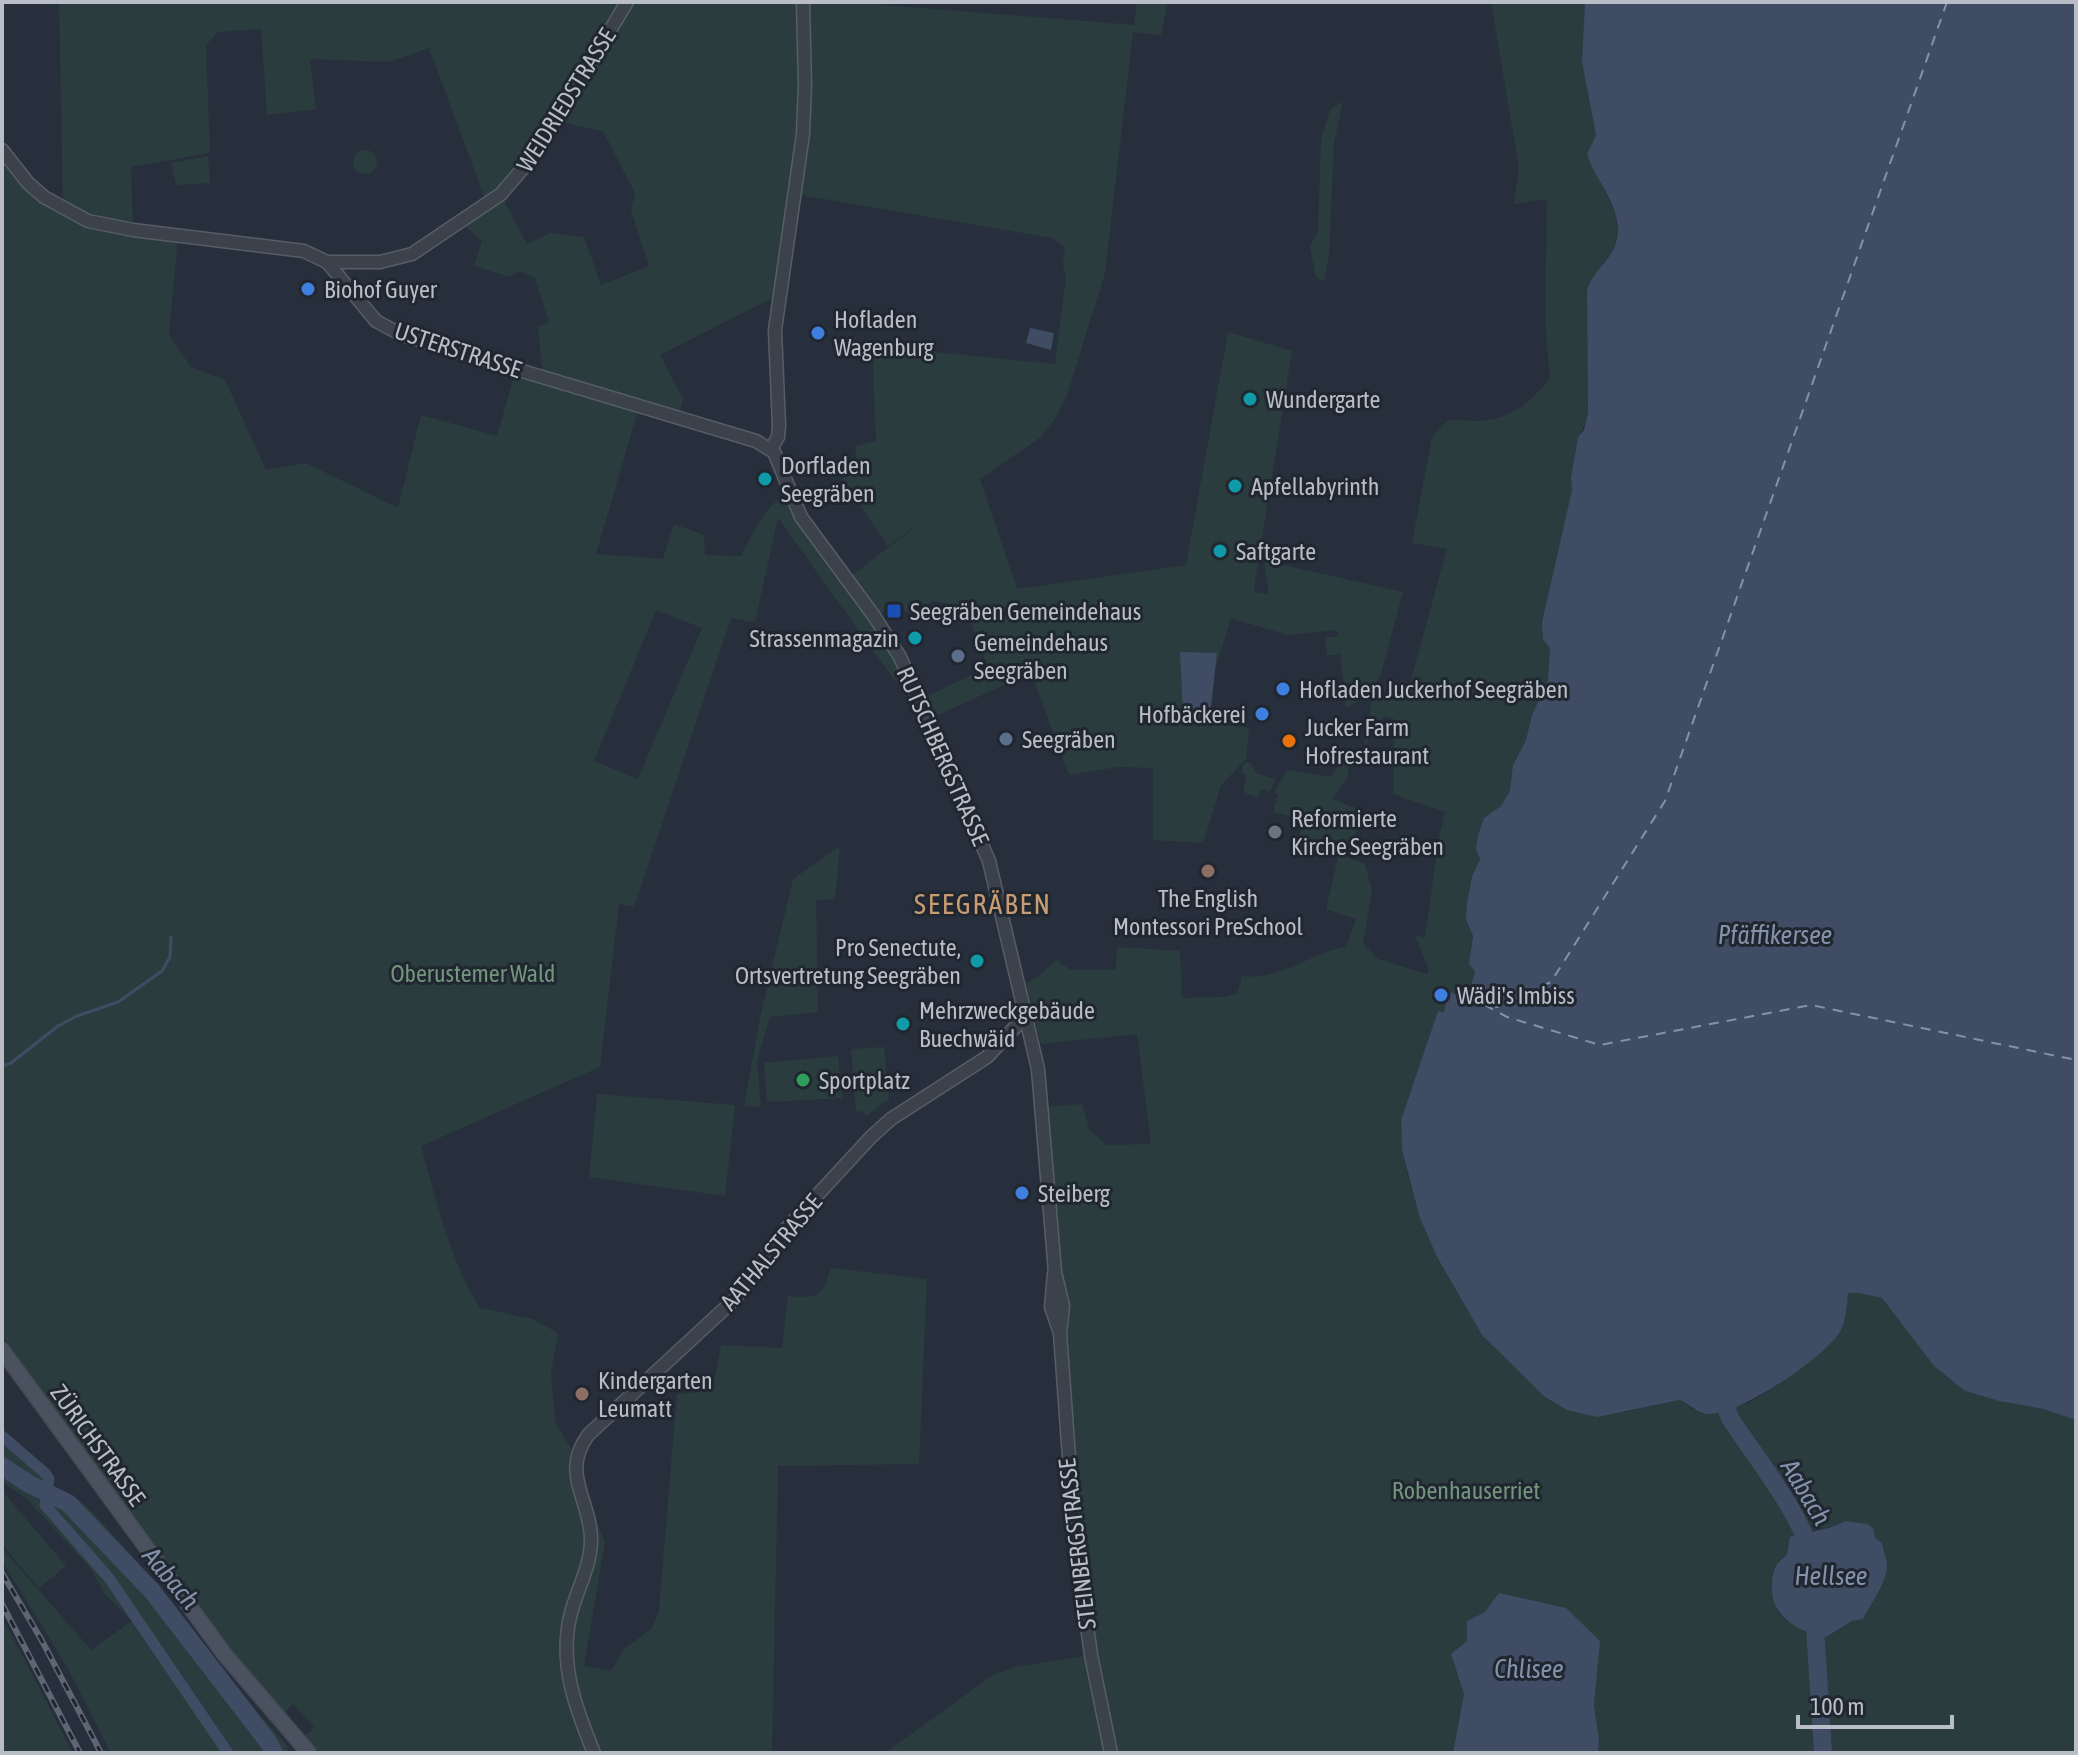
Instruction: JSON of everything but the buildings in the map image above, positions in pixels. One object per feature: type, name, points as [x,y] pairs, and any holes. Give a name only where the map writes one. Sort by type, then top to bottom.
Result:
[{"type":"main road","name":"ZÜRICHSTRASSE","points":[[2,1350],[186,1604],[309,1753]]},
{"type":"street","name":"WEIDRIEDSTRASSE","points":[[327,262],[380,262],[412,254],[501,194],[531,159],[556,121],[627,2]]},
{"type":"street","points":[[771,449],[779,432],[775,330],[803,134],[803,2]]},
{"type":"street","points":[[2,150],[28,183],[44,197],[88,221],[133,230],[291,249],[327,262]]},
{"type":"street","name":"USTERSTRASSE","points":[[327,262],[376,321],[402,335],[756,441],[771,449]]},
{"type":"street","name":"RUTSCHBERGSTRASSE","points":[[771,449],[801,517],[874,616],[900,657],[924,709],[989,861],[1027,1020]]},
{"type":"street","name":"STEINBERGSTRASSE","points":[[1027,1020],[1041,1088],[1055,1272],[1063,1306],[1060,1333],[1075,1540],[1091,1655],[1111,1753]]},
{"type":"street","name":"AATHALSTRASSE","points":[[594,1753],[575,1706],[568,1675],[570,1617],[591,1548],[590,1527],[575,1468],[581,1445],[588,1435],[736,1298],[786,1229],[871,1137],[891,1119],[987,1057],[1020,1022],[1027,1020]]},
{"type":"green space","points":[[59,2],[846,2],[1134,25],[1137,2],[1168,2],[1161,35],[1133,32],[1105,273],[1067,395],[1041,437],[980,479],[1017,589],[1186,565],[1228,332],[1292,351],[1255,592],[1269,594],[1264,561],[1403,592],[1381,674],[1369,694],[1406,698],[1447,549],[1412,543],[1432,437],[1447,421],[1490,420],[1511,413],[1528,402],[1550,377],[1546,310],[1547,199],[1514,204],[1519,168],[1491,2],[1585,2],[1582,62],[1596,135],[1591,147],[1591,159],[1612,206],[1617,235],[1612,250],[1587,290],[1588,412],[1578,440],[1572,490],[1542,622],[1550,648],[1548,680],[1532,715],[1526,740],[1515,760],[1510,791],[1477,849],[1480,859],[1472,876],[1466,920],[1473,936],[1470,953],[1475,978],[1468,996],[1444,1012],[1438,1011],[1401,1120],[1402,1150],[1411,1187],[1437,1257],[1482,1335],[1625,1412],[1680,1400],[1694,1410],[1748,1403],[1775,1387],[1827,1347],[1846,1310],[1848,1293],[1859,1293],[1882,1298],[1934,1366],[1965,1391],[2076,1420],[2076,1753],[1598,1753],[1594,1705],[1599,1641],[1485,1612],[1467,1621],[1467,1641],[1451,1654],[1464,1694],[1453,1753],[885,1753],[993,1675],[1015,1667],[1090,1655],[1043,1107],[1082,1104],[1090,1131],[1107,1145],[1151,1144],[1137,1034],[1041,1044],[1026,983],[1056,960],[1071,970],[1116,969],[1117,947],[1180,951],[1182,998],[1224,997],[1237,994],[1242,976],[1282,971],[1346,947],[1356,919],[1326,909],[1338,858],[1297,845],[1304,819],[1273,812],[1278,794],[1274,793],[1287,770],[1331,777],[1354,744],[1347,778],[1332,799],[1362,811],[1348,858],[1365,864],[1372,891],[1363,944],[1378,959],[1427,974],[1429,970],[1415,935],[1425,938],[1445,812],[1393,794],[1394,719],[1384,716],[1364,747],[1372,700],[1369,695],[1346,708],[1340,652],[1338,655],[1327,655],[1325,637],[1338,637],[1337,630],[1287,635],[1231,618],[1210,686],[1212,723],[1249,728],[1246,759],[1221,785],[1203,843],[1153,840],[1153,768],[1118,767],[1069,775],[1031,673],[929,719],[920,700],[988,667],[965,607],[933,601],[910,614],[896,605],[875,616],[900,657],[898,685],[778,518],[755,622],[731,618],[634,907],[619,904],[600,1067],[421,1146],[452,1250],[480,1308],[532,1319],[558,1333],[551,1374],[555,1422],[576,1457],[587,1517],[595,1518],[605,1541],[584,1666],[611,1671],[623,1650],[651,1629],[659,1611],[677,1394],[712,1391],[721,1345],[782,1348],[788,1296],[817,1294],[825,1285],[830,1268],[927,1279],[919,1464],[778,1466],[772,1753],[309,1753],[299,1742],[314,1727],[293,1704],[282,1715],[194,1603],[2,1336],[2,150],[63,209]],"holes":[[[261,29],[267,115],[316,109],[310,59],[388,62],[429,48],[487,204],[461,222],[482,241],[474,266],[510,277],[519,271],[535,278],[549,322],[538,327],[543,377],[516,369],[497,436],[421,415],[398,508],[306,463],[266,470],[225,380],[191,367],[169,335],[178,235],[133,230],[131,167],[210,153],[206,45],[218,32]],[[556,121],[603,131],[635,193],[631,210],[649,266],[601,285],[584,237],[550,233],[527,244],[501,195]],[[795,194],[1052,238],[1065,247],[1063,265],[1066,277],[1055,364],[872,346],[876,441],[855,446],[858,465],[842,479],[888,546],[928,517],[851,576],[789,492],[767,511],[741,556],[705,555],[704,535],[674,524],[663,559],[596,554],[639,407],[678,418],[683,399],[660,355],[779,295]],[[656,610],[702,628],[638,779],[594,761]],[[1845,1521],[1882,1543],[1888,1564],[1879,1592],[1863,1619],[1852,1620],[1826,1637],[1785,1620],[1775,1604],[1779,1560],[1787,1555],[1802,1532],[1832,1527]]]},
{"type":"green space","points":[[1343,101],[1334,143],[1329,255],[1324,282],[1316,277],[1310,247],[1318,231],[1321,140],[1330,110]]},
{"type":"green space","points":[[365,150],[374,153],[377,162],[374,171],[365,174],[356,171],[353,162],[356,153]]},
{"type":"green space","points":[[208,156],[210,183],[176,185],[171,163]]},
{"type":"green space","points":[[1244,763],[1251,763],[1256,773],[1275,779],[1270,792],[1261,789],[1258,797],[1243,792],[1246,775],[1241,772]]},
{"type":"green space","points":[[840,846],[835,899],[816,900],[818,1012],[770,1017],[757,1061],[761,1107],[744,1106],[760,1018],[793,879]]},
{"type":"green space","points":[[884,1047],[889,1099],[866,1116],[863,1111],[856,1112],[851,1049]]},
{"type":"green space","name":"Sportplatz","points":[[838,1056],[842,1098],[767,1102],[764,1063]]},
{"type":"green space","points":[[597,1094],[735,1105],[725,1196],[589,1177]]},
{"type":"green space","points":[[2,1433],[46,1471],[50,1487],[82,1502],[99,1519],[157,1584],[256,1711],[286,1744],[289,1753],[111,1753],[66,1665],[2,1561],[2,1548],[91,1650],[132,1621],[104,1593],[91,1569],[27,1499],[2,1482]]},
{"type":"green space","points":[[4,1493],[66,1566],[39,1588],[2,1544]]},
{"type":"green space","points":[[2,1622],[9,1630],[73,1753],[2,1753]]},
{"type":"water","name":"Pfäffikersee","points":[[1585,2],[2076,2],[2076,1420],[1965,1391],[1934,1366],[1882,1298],[1859,1293],[1848,1293],[1841,1330],[1819,1355],[1780,1383],[1739,1406],[1707,1414],[1680,1400],[1597,1417],[1567,1410],[1545,1397],[1482,1335],[1437,1257],[1420,1218],[1402,1150],[1401,1120],[1438,1011],[1444,1012],[1448,992],[1468,996],[1475,972],[1469,964],[1473,936],[1466,920],[1467,904],[1472,876],[1480,859],[1476,849],[1478,836],[1484,818],[1501,806],[1510,791],[1513,765],[1526,740],[1532,715],[1548,680],[1550,648],[1543,639],[1542,622],[1572,490],[1578,437],[1584,430],[1588,412],[1587,290],[1611,254],[1618,235],[1610,199],[1587,154],[1596,135],[1582,62]]},
{"type":"water","points":[[1030,328],[1054,333],[1051,350],[1026,343]]},
{"type":"water","points":[[1180,652],[1217,653],[1210,717],[1183,713]]},
{"type":"water","name":"Hellsee","points":[[1845,1521],[1867,1524],[1873,1528],[1887,1559],[1886,1575],[1863,1619],[1852,1621],[1826,1637],[1797,1627],[1782,1615],[1773,1598],[1773,1577],[1775,1568],[1787,1555],[1790,1537]]},
{"type":"water","name":"Chlisee","points":[[1499,1593],[1566,1608],[1600,1641],[1594,1705],[1598,1753],[1453,1753],[1464,1694],[1451,1654],[1467,1641],[1467,1621],[1485,1612]]},
{"type":"waterway","points":[[2,1066],[11,1063],[58,1026],[118,1002],[162,971],[170,957],[171,937]]},
{"type":"waterway","name":"Aabach","points":[[1730,1388],[1727,1410],[1730,1418],[1788,1504],[1810,1555]]},
{"type":"waterway","points":[[2,1436],[46,1474],[49,1479],[45,1505],[109,1578],[228,1753]]},
{"type":"waterway","name":"Aabach","points":[[2,1466],[29,1484],[68,1503],[152,1591],[274,1753]]},
{"type":"waterway","name":"Aabach","points":[[1814,1612],[1823,1753]]},
{"type":"ferry route","points":[[1947,2],[1665,801],[1551,982],[1497,1007],[1468,996],[1507,1017],[1600,1045],[1811,1005],[2076,1060]]},
{"type":"railway","points":[[2,1573],[101,1753]]},
{"type":"railway","points":[[2,1604],[80,1753]]},
{"type":"place","name":"Biohof Guyer","points":[[308,289]]},
{"type":"place","name":"Hofladen Wagenburg","points":[[818,333]]},
{"type":"place","name":"Wundergarte","points":[[1250,399]]},
{"type":"place","name":"Dorfladen Seegräben","points":[[765,479]]},
{"type":"place","name":"Apfellabyrinth","points":[[1235,486]]},
{"type":"place","name":"Saftgarte","points":[[1220,551]]},
{"type":"place","name":"Seegräben Gemeindehaus","points":[[894,611]]},
{"type":"place","name":"Strassenmagazin","points":[[915,638]]},
{"type":"place","name":"Gemeindehaus Seegräben","points":[[958,656]]},
{"type":"place","name":"Hofladen Juckerhof Seegräben","points":[[1283,689]]},
{"type":"place","name":"Hofbäckerei","points":[[1262,714]]},
{"type":"place","name":"Seegräben","points":[[1006,739]]},
{"type":"place","name":"Jucker Farm Hofrestaurant","points":[[1289,741]]},
{"type":"place","name":"Reformierte Kirche Seegräben","points":[[1275,832]]},
{"type":"place","name":"The English Montessori PreSchool","points":[[1208,871]]},
{"type":"place","name":"Pro Senectute, Ortsvertretung Seegräben","points":[[977,961]]},
{"type":"place","name":"Wädi's Imbiss","points":[[1441,995]]},
{"type":"place","name":"Mehrzweckgebäude Buechwäid","points":[[903,1024]]},
{"type":"place","name":"Sportplatz","points":[[803,1080]]},
{"type":"place","name":"Steiberg","points":[[1022,1193]]},
{"type":"place","name":"Kindergarten Leumatt","points":[[582,1394]]},
{"type":"district","name":"SEEGRÄBEN","points":[[983,904]]},
{"type":"park label","name":"Oberustemer Wald","points":[[473,973]]},
{"type":"park label","name":"Robenhauserriet","points":[[1466,1490]]}]
